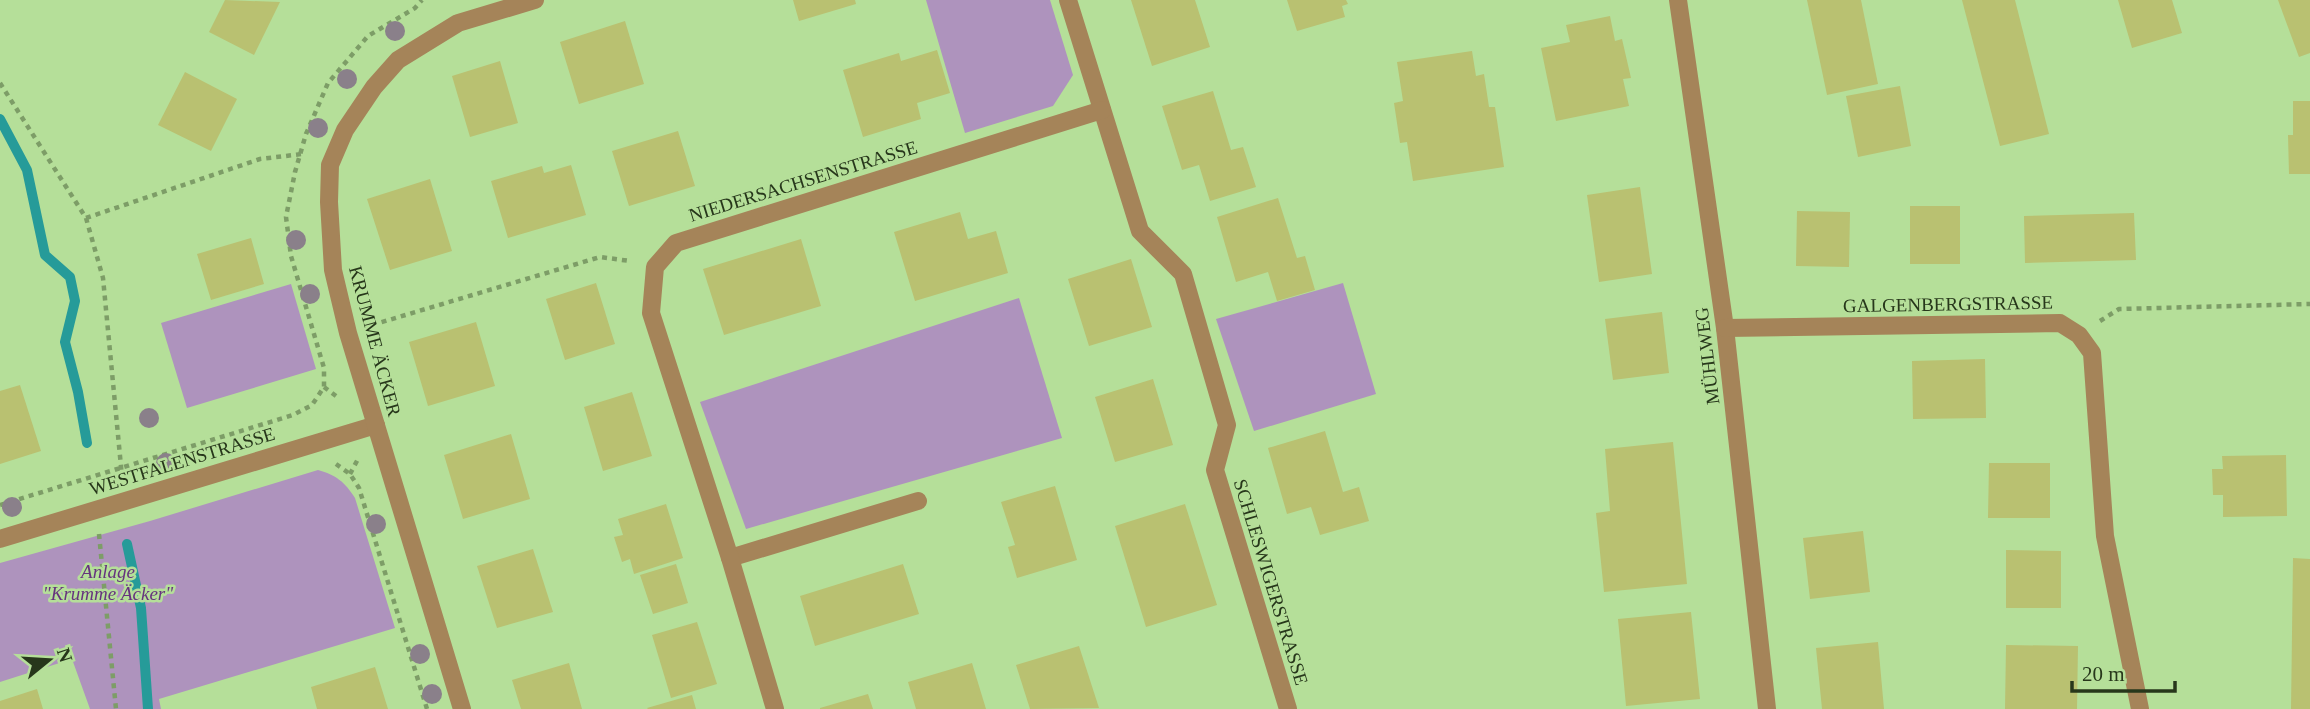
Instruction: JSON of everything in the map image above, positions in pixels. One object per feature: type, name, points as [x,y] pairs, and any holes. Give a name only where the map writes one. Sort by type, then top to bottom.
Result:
[{"type":"street","name":"KRUMME ÄCKER","points":[[462,709],[348,333],[332,270],[330,164],[345,130],[374,88],[398,60],[458,23],[535,0]]},
{"type":"street","name":"SCHLESWIGERSTRASSE","points":[[1068,0],[1140,231],[1183,274],[1227,425],[1215,470],[1283,708]]},
{"type":"street","name":"MÜHLWEG","points":[[1678,0],[1725,328],[1767,709]]},
{"type":"street","name":"NIEDERSACHSENSTRASSE","points":[[655,267],[676,243],[1102,110]]},
{"type":"street","points":[[655,267],[651,313],[730,558],[775,709]]},
{"type":"street","name":"GALGENBERGSTRASSE","points":[[1725,328],[2060,323],[2079,335]]},
{"type":"street","points":[[2079,335],[2092,353],[2105,536],[2140,709]]},
{"type":"street","name":"WESTFALENSTRASSE","points":[[0,538],[376,425]]},
{"type":"street","points":[[730,558],[918,501]]},
{"type":"path","points":[[0,505],[293,415],[312,405],[324,387],[324,368],[291,256],[286,217],[300,153],[328,83],[368,36],[415,8],[422,0]]},
{"type":"path","points":[[0,83],[86,218],[103,278],[120,468],[126,499]]},
{"type":"path","points":[[86,218],[260,159],[300,153],[330,164]]},
{"type":"path","points":[[348,333],[600,257],[655,267]]},
{"type":"path","points":[[2079,335],[2119,309],[2310,304]]},
{"type":"path","points":[[329,463],[350,474],[359,488],[427,709]]},
{"type":"path","points":[[94,509],[100,538],[116,709]]},
{"type":"green space","points":[[926,0],[1050,0],[1073,75],[1053,106],[965,133]]},
{"type":"green space","points":[[1343,283],[1376,394],[1254,431],[1216,319]]},
{"type":"green space","points":[[291,284],[316,369],[187,408],[161,323]]},
{"type":"green space","points":[[1019,298],[1062,438],[746,529],[700,402]]},
{"type":"green space","name":"Anlage \"Krumme Äcker\"","points":[[318,470],[340,480],[355,498],[395,628],[159,699],[161,709],[90,709],[72,659],[0,682],[0,563]]},
{"type":"building","points":[[225,0],[280,2],[254,55],[209,32]]},
{"type":"building","points":[[793,0],[855,0],[856,4],[799,21]]},
{"type":"building","points":[[1131,0],[1195,0],[1210,47],[1152,66]]},
{"type":"building","points":[[1287,0],[1346,0],[1348,4],[1342,6],[1345,17],[1297,31]]},
{"type":"building","points":[[1807,0],[1861,0],[1878,84],[1827,95]]},
{"type":"building","points":[[1962,0],[2015,0],[2049,134],[2000,146]]},
{"type":"building","points":[[2118,0],[2172,0],[2182,33],[2132,48]]},
{"type":"building","points":[[2278,0],[2310,0],[2310,53],[2299,57]]},
{"type":"building","points":[[1610,16],[1615,41],[1622,39],[1631,78],[1623,79],[1629,106],[1556,121],[1541,48],[1570,42],[1566,25]]},
{"type":"building","points":[[625,21],[644,84],[579,104],[560,42]]},
{"type":"building","points":[[937,50],[950,93],[917,103],[921,119],[863,137],[843,70],[899,53],[901,61]]},
{"type":"building","points":[[1472,51],[1476,76],[1484,74],[1489,107],[1495,107],[1504,167],[1413,181],[1407,142],[1400,143],[1394,103],[1403,101],[1397,62]]},
{"type":"building","points":[[500,61],[518,123],[470,137],[452,76]]},
{"type":"building","points":[[185,72],[237,99],[211,151],[158,125]]},
{"type":"building","points":[[1900,86],[1911,146],[1858,157],[1846,96]]},
{"type":"building","points":[[1213,91],[1231,150],[1243,147],[1256,187],[1210,201],[1199,165],[1182,170],[1162,106]]},
{"type":"building","points":[[2293,101],[2310,101],[2310,174],[2289,174],[2288,135],[2293,135]]},
{"type":"building","points":[[678,131],[695,186],[629,206],[612,151]]},
{"type":"building","points":[[571,165],[586,215],[508,238],[491,181],[542,166],[544,173]]},
{"type":"building","points":[[430,179],[452,251],[390,270],[367,199]]},
{"type":"building","points":[[1640,187],[1652,274],[1599,282],[1587,195]]},
{"type":"building","points":[[1278,198],[1297,258],[1305,256],[1315,290],[1277,301],[1268,272],[1236,282],[1217,217]]},
{"type":"building","points":[[1910,206],[1960,206],[1960,264],[1910,264]]},
{"type":"building","points":[[1797,211],[1850,212],[1849,267],[1796,266]]},
{"type":"building","points":[[960,212],[968,239],[996,231],[1008,273],[915,301],[894,232]]},
{"type":"building","points":[[2134,213],[2136,260],[2025,263],[2024,216]]},
{"type":"building","points":[[251,238],[264,284],[211,300],[197,254]]},
{"type":"building","points":[[801,239],[821,306],[724,335],[703,269]]},
{"type":"building","points":[[1131,259],[1152,327],[1089,346],[1068,279]]},
{"type":"building","points":[[596,283],[615,344],[565,360],[546,299]]},
{"type":"building","points":[[1662,312],[1669,373],[1613,380],[1605,319]]},
{"type":"building","points":[[476,322],[495,386],[428,406],[409,342]]},
{"type":"building","points":[[1985,359],[1986,418],[1913,419],[1912,361]]},
{"type":"building","points":[[1153,379],[1173,445],[1115,462],[1095,397]]},
{"type":"building","points":[[20,385],[41,451],[0,464],[0,391]]},
{"type":"building","points":[[632,392],[652,456],[603,471],[584,407]]},
{"type":"building","points":[[1325,431],[1343,492],[1359,487],[1369,521],[1320,535],[1311,507],[1287,514],[1268,448]]},
{"type":"building","points":[[511,434],[530,499],[463,519],[444,455]]},
{"type":"building","points":[[1673,442],[1687,584],[1604,592],[1596,513],[1610,511],[1605,449]]},
{"type":"building","points":[[2286,455],[2287,516],[2223,517],[2223,495],[2213,495],[2212,469],[2223,469],[2222,456]]},
{"type":"building","points":[[1989,463],[2050,463],[2050,518],[1988,518]]},
{"type":"building","points":[[1055,486],[1077,560],[1017,578],[1008,547],[1015,545],[1001,502]]},
{"type":"building","points":[[666,504],[683,558],[634,574],[630,559],[622,562],[614,537],[623,535],[618,519]]},
{"type":"building","points":[[1185,504],[1217,605],[1146,627],[1115,526]]},
{"type":"building","points":[[1863,531],[1870,592],[1810,599],[1803,538]]},
{"type":"building","points":[[533,549],[553,612],[497,628],[477,566]]},
{"type":"building","points":[[2006,550],[2061,551],[2061,608],[2006,608]]},
{"type":"building","points":[[2293,558],[2310,559],[2310,709],[2291,709]]},
{"type":"building","points":[[676,564],[688,603],[653,614],[640,575]]},
{"type":"building","points":[[903,564],[919,614],[815,646],[800,596]]},
{"type":"building","points":[[1691,612],[1700,699],[1626,706],[1618,619]]},
{"type":"building","points":[[697,622],[717,684],[671,698],[652,635]]},
{"type":"building","points":[[1878,642],[1884,709],[1822,709],[1816,648]]},
{"type":"building","points":[[2006,645],[2078,646],[2077,709],[2005,709]]},
{"type":"building","points":[[1079,646],[1099,708],[1030,709],[1016,665]]},
{"type":"building","points":[[569,663],[582,709],[521,709],[512,680]]},
{"type":"building","points":[[972,663],[986,709],[916,709],[908,682]]},
{"type":"building","points":[[375,667],[388,709],[317,709],[311,687]]},
{"type":"building","points":[[37,689],[43,709],[0,709],[0,701]]},
{"type":"building","points":[[868,694],[873,709],[820,709],[820,708]]},
{"type":"building","points":[[692,695],[696,709],[647,708]]},
{"type":"waterway","points":[[0,119],[27,170],[45,255],[70,277],[75,301],[65,342],[87,443]]},
{"type":"waterway","points":[[127,544],[141,608],[148,709]]}]
